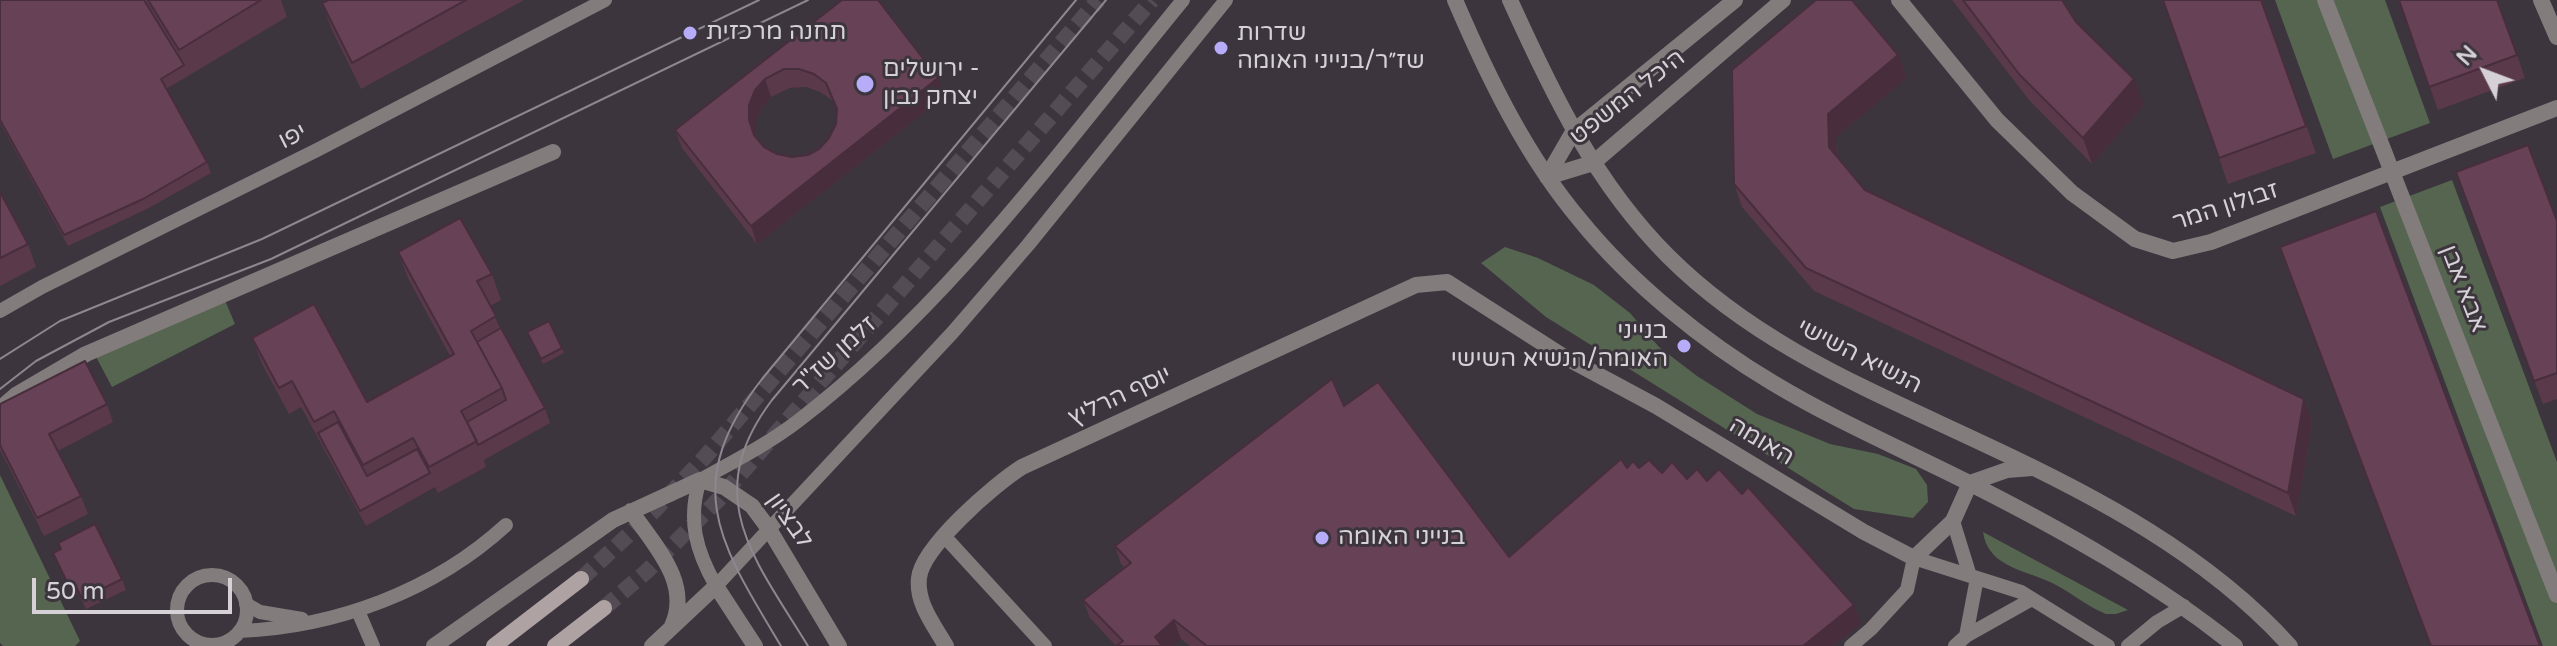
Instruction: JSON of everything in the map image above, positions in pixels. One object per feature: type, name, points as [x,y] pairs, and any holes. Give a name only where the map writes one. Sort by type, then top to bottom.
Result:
[{"type":"main road","points":[[494,646],[581,579]]},
{"type":"main road","points":[[555,646],[604,608]]},
{"type":"street","points":[[1455,0],[1512,118],[1547,177],[1578,219],[1649,290],[1729,355],[1829,415],[1970,483],[2071,538],[2184,606],[2235,646]]},
{"type":"street","name":"הנשיא השישי","points":[[1510,0],[1550,87],[1593,163],[1643,230],[1734,313],[1833,374],[2032,468],[2133,522],[2235,591],[2290,646]]},
{"type":"street","name":"היכל המשפט","points":[[1547,177],[1573,132],[1735,0]]},
{"type":"street","name":"היכל המשפט","points":[[1547,177],[1593,163],[1783,0]]},
{"type":"street","name":"זבולון המר","points":[[1899,0],[1997,120],[2072,193],[2135,239],[2173,251],[2211,242],[2557,108]]},
{"type":"street","name":"אבא אבן","points":[[2325,0],[2557,595]]},
{"type":"street","points":[[2541,0],[2557,37]]},
{"type":"street","points":[[0,409],[16,395],[86,354],[553,152]]},
{"type":"street","name":"יוסף הרליץ","points":[[946,646],[921,602],[919,579],[924,560],[988,491],[1022,467],[1416,285],[1447,282]]},
{"type":"street","name":"האומה","points":[[1447,282],[1561,355],[1656,406],[1864,532],[1914,558]]},
{"type":"street","points":[[1914,558],[1953,521],[1970,483],[2007,470],[2032,468]]},
{"type":"street","name":"זלמן שז\"ר","points":[[434,646],[595,531],[700,480]]},
{"type":"street","name":"לבציון","points":[[700,480],[736,493],[752,506],[839,646]]},
{"type":"street","points":[[631,511],[666,563],[678,588],[678,612],[667,634]]},
{"type":"street","points":[[652,646],[716,586],[755,646]]},
{"type":"lane","name":"יפו","points":[[0,311],[605,0]]},
{"type":"lane","name":"זלמן שז\"ר","points":[[700,480],[797,422],[909,322],[1002,221],[1183,0]]},
{"type":"lane","points":[[700,480],[693,508],[694,533],[701,557],[716,586],[953,332],[1028,245],[1226,0]]},
{"type":"lane","points":[[1953,521],[1974,577],[1960,641]]},
{"type":"lane","points":[[240,631],[305,625],[358,611],[456,563],[485,544],[506,525]]},
{"type":"lane","points":[[945,537],[1045,646]]},
{"type":"lane","points":[[1851,646],[1907,590],[1914,558],[2021,592],[2108,646]]},
{"type":"lane","points":[[207,575],[228,579],[237,585],[246,604],[247,614],[240,631],[225,643],[216,645],[195,641],[180,625],[177,604],[187,585],[207,575]]},
{"type":"lane","points":[[1960,641],[2032,599]]},
{"type":"lane","points":[[246,604],[260,612],[280,617],[331,619]]},
{"type":"lane","points":[[2128,646],[2157,622],[2184,606]]},
{"type":"lane","points":[[358,611],[373,646]]},
{"type":"green space","points":[[2275,0],[2385,0],[2430,123],[2333,159]]},
{"type":"green space","points":[[2452,180],[2557,462],[2557,646],[2543,646],[2380,207]]},
{"type":"green space","points":[[1505,247],[1538,258],[1594,285],[1630,313],[1659,347],[1697,376],[1757,414],[1830,444],[1878,454],[1916,469],[1927,485],[1928,502],[1913,518],[1854,509],[1546,317],[1481,263]]},
{"type":"green space","points":[[224,298],[235,324],[112,387],[95,355]]},
{"type":"green space","points":[[0,475],[80,641],[75,646],[3,646],[0,643]]},
{"type":"green space","points":[[1983,532],[2128,610],[2106,614],[2056,585],[2011,567],[1993,554]]},
{"type":"building","points":[[0,0],[144,0],[184,65],[161,79],[207,162],[143,199],[64,235],[0,120]]},
{"type":"building","points":[[148,0],[261,0],[179,50]]},
{"type":"building","points":[[329,0],[466,0],[352,63],[322,3]]},
{"type":"building","points":[[842,0],[878,0],[938,78],[751,226],[675,130]],"holes":[[[784,69],[799,69],[814,74],[826,83],[837,109],[836,124],[819,149],[808,155],[792,157],[764,147],[754,135],[749,120],[749,105],[755,90],[765,79]]]},
{"type":"building","points":[[1816,0],[1852,0],[1898,55],[1828,114],[1829,147],[1865,190],[2304,399],[2288,493],[1806,268],[1734,184],[1732,70]]},
{"type":"building","points":[[1963,0],[2062,0],[2076,22],[2134,79],[2083,138],[2019,74]]},
{"type":"building","points":[[2163,0],[2261,0],[2306,126],[2219,158]]},
{"type":"building","points":[[2399,0],[2497,0],[2517,55],[2429,87]]},
{"type":"building","points":[[2528,145],[2557,221],[2557,373],[2534,381],[2456,172]]},
{"type":"building","points":[[0,192],[28,244],[0,258]]},
{"type":"building","points":[[2376,211],[2540,646],[2431,646],[2280,247]]},
{"type":"building","points":[[460,218],[492,274],[477,281],[496,316],[471,331],[502,388],[461,411],[477,441],[429,467],[413,438],[363,465],[334,411],[314,422],[292,381],[279,388],[252,338],[314,304],[367,402],[454,354],[398,252]]},
{"type":"building","points":[[549,321],[562,348],[541,359],[527,332]]},
{"type":"building","points":[[501,328],[545,408],[478,445],[467,422],[506,400],[477,342]]},
{"type":"building","points":[[85,361],[107,404],[49,434],[81,496],[37,518],[0,445],[0,404]]},
{"type":"building","name":"בנייני האומה","points":[[1332,379],[1344,406],[1378,382],[1509,557],[1621,459],[1627,468],[1633,461],[1639,468],[1649,460],[1662,473],[1672,462],[1687,479],[1697,469],[1707,481],[1719,469],[1742,494],[1748,487],[1854,605],[1803,646],[1207,646],[1174,620],[1155,637],[1162,646],[1116,646],[1123,641],[1083,600],[1131,563],[1115,546]]},
{"type":"building","points":[[338,422],[367,476],[417,449],[430,473],[360,511],[318,433]]},
{"type":"building","points":[[95,524],[122,579],[82,599],[74,582],[68,584],[53,553],[61,549],[58,543]]},
{"type":"tunnel","points":[[581,579],[655,510],[705,457],[1098,0]]},
{"type":"tunnel","points":[[604,608],[647,571],[719,499],[1152,0]]},
{"type":"tram line","points":[[0,359],[60,321],[262,239],[759,0]]},
{"type":"tram line","points":[[0,389],[36,361],[109,322],[271,259],[808,0]]},
{"type":"tram line","points":[[781,646],[726,545],[718,514],[715,484],[721,452],[736,417],[762,379],[1076,0]]},
{"type":"tram line","points":[[808,646],[754,556],[743,527],[737,498],[739,467],[750,435],[772,400],[1106,0]]},
{"type":"place","name":"תחנה מרכזית","points":[[690,33]]},
{"type":"place","name":"שדרות שז״ר/בנייני האומה","points":[[1221,48]]},
{"type":"place","name":"ירושלים - יצחק נבון","points":[[865,84]]},
{"type":"place","name":"בנייני האומה/הנשיא השישי","points":[[1684,346]]},
{"type":"place","name":"בנייני האומה","points":[[1322,538]]}]
